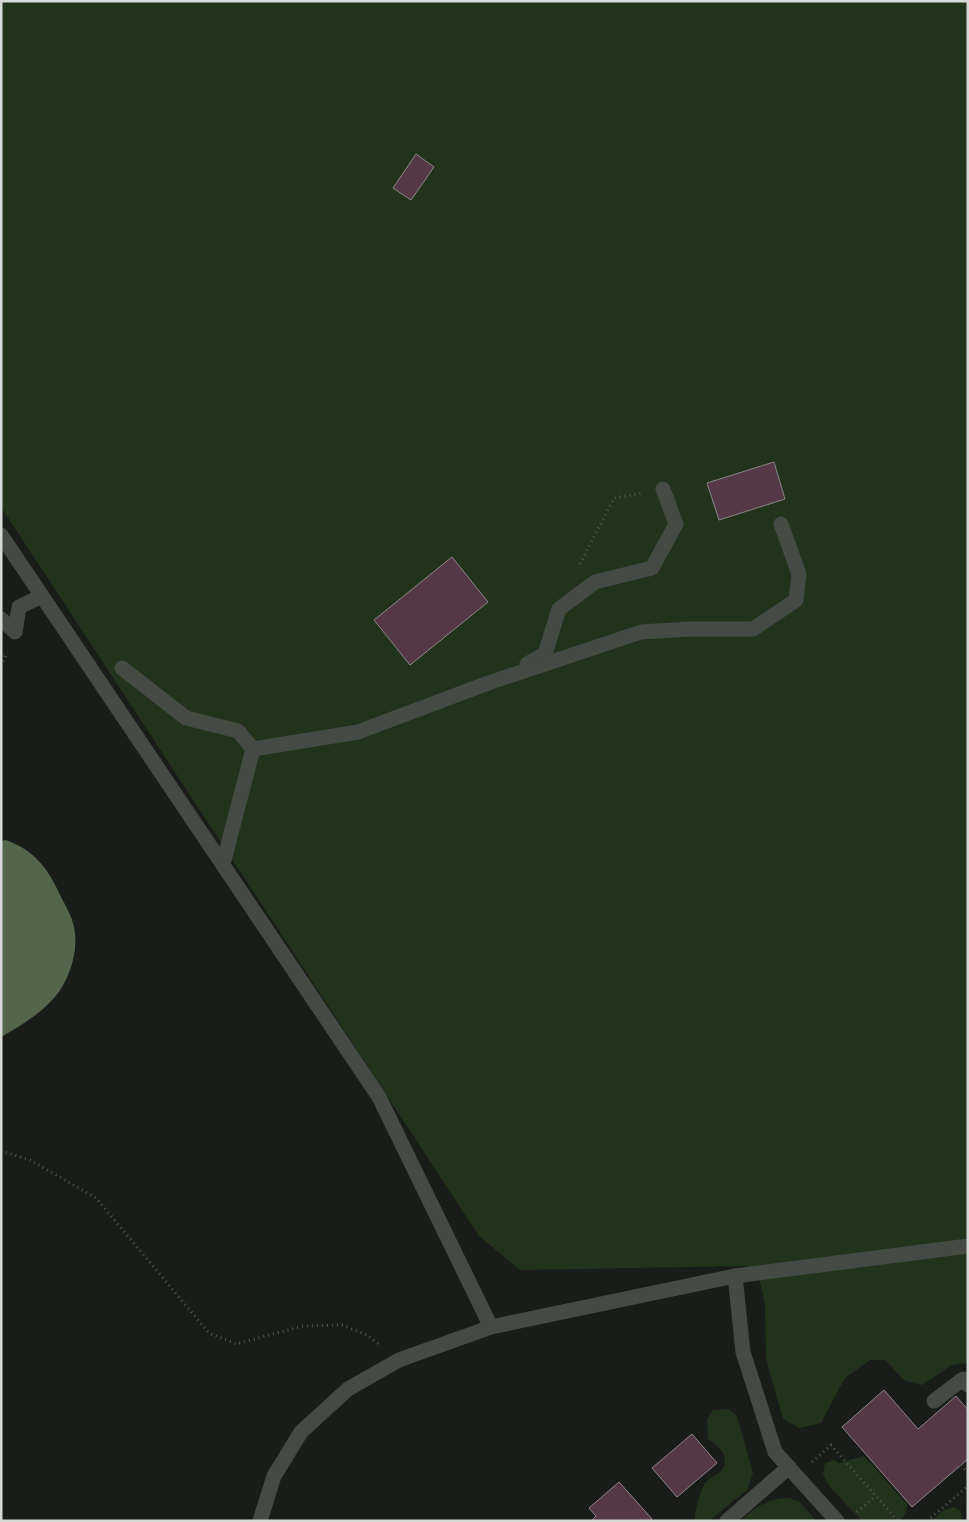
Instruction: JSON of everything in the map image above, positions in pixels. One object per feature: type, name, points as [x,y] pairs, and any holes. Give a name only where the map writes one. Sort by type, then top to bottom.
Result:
[{"type":"street","points":[[505,678],[545,654],[559,609],[595,582],[652,568],[676,524],[663,489]]},
{"type":"street","points":[[253,749],[358,732],[505,678],[641,632],[689,629],[753,629],[796,600],[800,574],[781,524]]},
{"type":"street","points":[[1,535],[379,1097],[491,1327]]},
{"type":"street","points":[[1,619],[15,632],[19,607],[42,596]]},
{"type":"street","points":[[122,668],[186,718],[238,731],[253,749]]},
{"type":"street","points":[[223,864],[253,749]]},
{"type":"street","points":[[260,1521],[274,1476],[301,1432],[348,1388],[399,1360],[491,1327],[735,1276],[968,1246]]},
{"type":"street","points":[[735,1276],[743,1352],[775,1452],[837,1521]]},
{"type":"street","points":[[934,1401],[963,1379],[968,1385]]},
{"type":"street","points":[[727,1521],[793,1471]]},
{"type":"path","points":[[578,569],[614,498],[663,489]]},
{"type":"path","points":[[1,1151],[30,1160],[96,1198],[209,1332],[236,1344],[303,1326],[342,1325],[367,1336],[399,1360]]},
{"type":"path","points":[[793,1471],[831,1445],[898,1521]]},
{"type":"path","points":[[961,1465],[968,1473]]},
{"type":"path","points":[[927,1521],[968,1486]]},
{"type":"path","points":[[854,1514],[876,1496]]},
{"type":"shaded area","points":[[1,1],[968,1],[968,1363],[952,1365],[922,1385],[904,1380],[885,1360],[870,1360],[845,1378],[821,1423],[800,1428],[783,1419],[766,1359],[765,1304],[757,1269],[746,1266],[520,1270],[479,1236],[1,507]]},
{"type":"shaded area","points":[[6,840],[25,849],[45,868],[72,919],[75,945],[69,974],[60,991],[36,1015],[1,1037],[1,841]]},
{"type":"shaded area","points":[[728,1409],[737,1416],[753,1473],[747,1490],[709,1521],[695,1521],[703,1486],[721,1471],[725,1462],[723,1453],[708,1439],[707,1420],[713,1410]]},
{"type":"shaded area","points":[[864,1456],[907,1504],[906,1513],[900,1521],[862,1521],[830,1487],[823,1474],[825,1463],[834,1460],[839,1463]]},
{"type":"shaded area","points":[[789,1498],[800,1502],[816,1521],[740,1521],[762,1504]]},
{"type":"shaded area","points":[[954,1507],[961,1511],[962,1521],[931,1521],[944,1510]]},
{"type":"building","points":[[416,154],[434,167],[411,200],[393,188]]},
{"type":"building","points":[[774,462],[785,499],[719,520],[707,483]]},
{"type":"building","points":[[452,557],[488,602],[410,665],[374,620]]},
{"type":"building","points":[[884,1390],[918,1429],[956,1396],[968,1410],[968,1459],[912,1507],[842,1427]]},
{"type":"building","points":[[692,1434],[717,1463],[677,1497],[652,1468]]},
{"type":"building","points":[[619,1482],[652,1519],[650,1521],[591,1521],[596,1516],[589,1508]]}]
